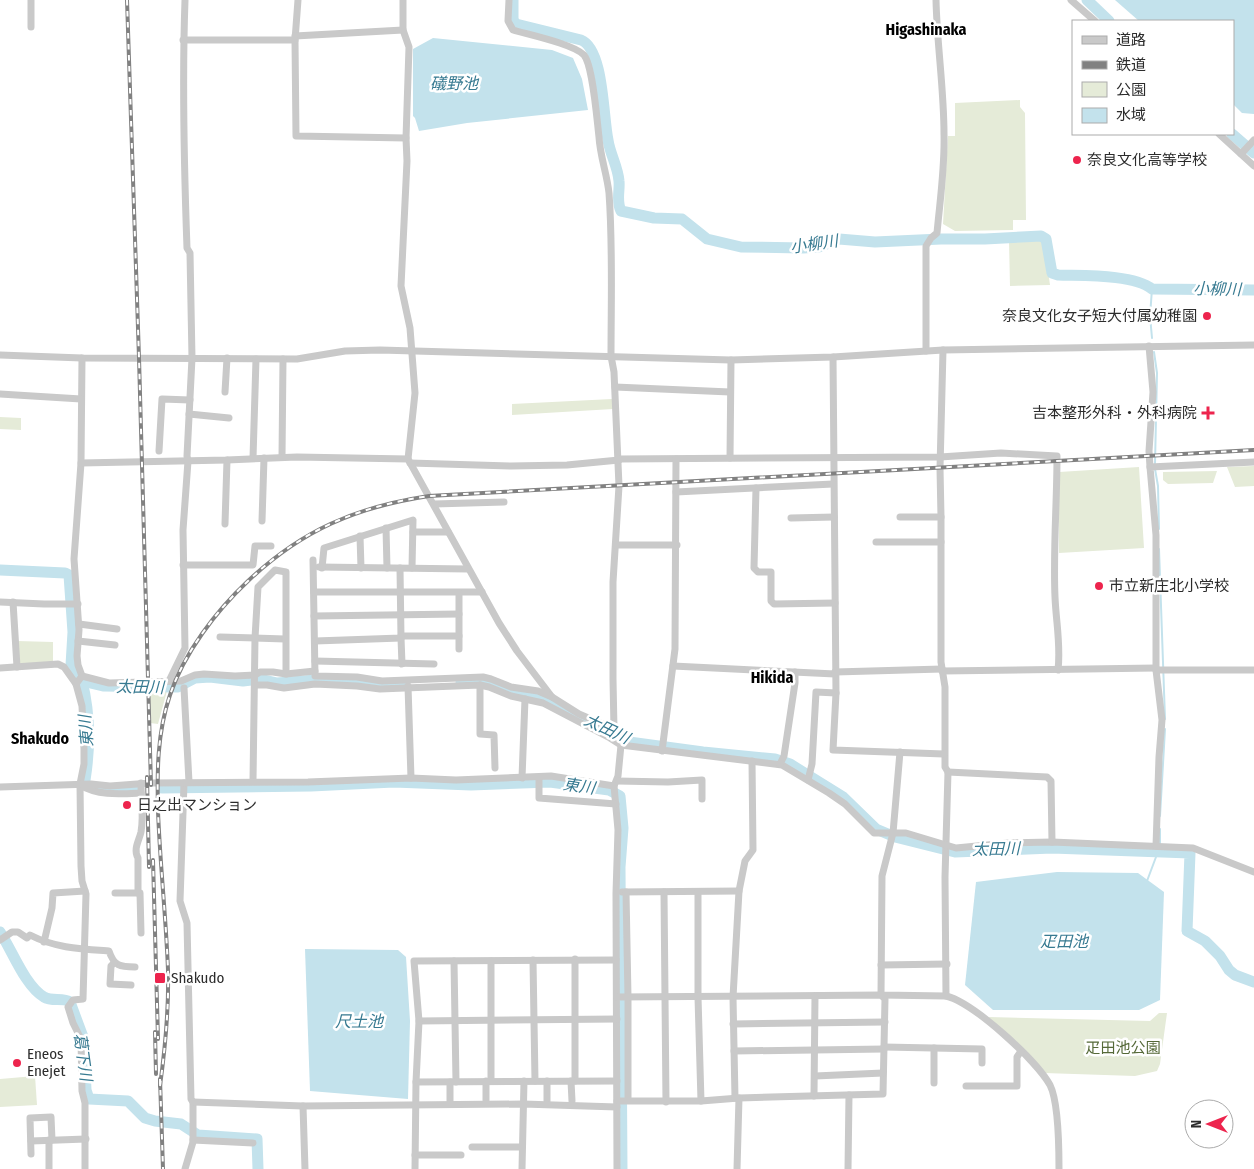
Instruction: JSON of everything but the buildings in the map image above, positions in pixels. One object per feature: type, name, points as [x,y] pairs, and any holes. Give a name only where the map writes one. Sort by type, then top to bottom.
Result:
[{"type":"street","points":[[31,0],[31,27]]},
{"type":"street","points":[[169,681],[185,648],[183,530],[192,358],[190,253],[188,248],[183,133],[182,40],[185,0]]},
{"type":"street","points":[[298,0],[295,38],[296,136],[406,138]]},
{"type":"street","points":[[403,0],[403,30],[409,47],[407,160],[401,286],[410,328],[415,393],[409,461],[468,569],[517,651],[552,697]]},
{"type":"street","points":[[509,0],[508,21],[513,30],[567,46],[579,51],[586,57],[595,104],[600,151],[608,189],[610,215],[611,356],[615,387],[619,459],[613,582],[614,729],[621,745],[615,800],[621,893],[622,997],[622,1102],[617,1169]]},
{"type":"street","points":[[926,351],[926,246],[937,233],[944,134],[936,0]]},
{"type":"street","points":[[1071,0],[1094,20]]},
{"type":"street","points":[[182,40],[295,38],[403,30]]},
{"type":"street","points":[[1220,135],[1242,152],[1254,166]]},
{"type":"street","points":[[1242,152],[1254,140]]},
{"type":"street","points":[[0,355],[82,358],[297,359],[346,352],[412,352],[731,360],[833,357],[943,350],[1254,345]]},
{"type":"street","points":[[1149,346],[1153,392],[1149,451],[1156,535],[1156,669],[1162,720],[1156,846]]},
{"type":"street","points":[[943,350],[940,457],[942,670],[945,687],[944,754],[945,767],[948,772],[946,996]]},
{"type":"street","points":[[833,357],[836,673],[833,750],[944,754]]},
{"type":"street","points":[[82,358],[81,463],[74,559],[79,624],[78,665],[82,676]]},
{"type":"street","points":[[225,392],[226,358]]},
{"type":"street","points":[[253,458],[256,358]]},
{"type":"street","points":[[282,457],[283,359]]},
{"type":"street","points":[[730,458],[731,360]]},
{"type":"street","points":[[615,387],[730,392]]},
{"type":"street","points":[[0,394],[81,399]]},
{"type":"street","points":[[159,451],[162,399],[190,400]]},
{"type":"street","points":[[189,414],[230,418]]},
{"type":"street","points":[[81,463],[282,457],[511,466],[567,465],[619,459],[940,457],[1001,453],[1057,456],[1055,551],[1056,599],[1059,627],[1058,670]]},
{"type":"street","points":[[262,521],[264,458]]},
{"type":"street","points":[[662,751],[673,666],[677,545],[676,459]]},
{"type":"street","points":[[224,524],[227,460]]},
{"type":"street","points":[[1150,467],[1254,462]]},
{"type":"street","points":[[676,492],[833,484]]},
{"type":"street","points":[[756,488],[754,568],[758,572],[771,572],[771,601],[774,604],[835,603]]},
{"type":"street","points":[[434,504],[504,502]]},
{"type":"street","points":[[791,518],[834,516]]},
{"type":"street","points":[[900,517],[941,517]]},
{"type":"street","points":[[322,568],[324,548],[413,520],[412,568]]},
{"type":"street","points":[[386,528],[387,568]]},
{"type":"street","points":[[413,532],[448,532]]},
{"type":"street","points":[[360,536],[361,568]]},
{"type":"street","points":[[876,542],[941,542]]},
{"type":"street","points":[[616,545],[677,545]]},
{"type":"street","points":[[183,565],[253,565],[255,546],[272,546]]},
{"type":"street","points":[[468,569],[322,568],[313,564],[315,676],[357,677],[408,684],[480,685],[511,696],[553,707],[621,745],[780,764],[844,804],[874,833],[906,833],[956,848],[1008,843],[1052,842],[1193,848],[1254,872]]},
{"type":"street","points":[[400,568],[402,664]]},
{"type":"street","points":[[253,781],[255,638],[258,587],[275,570],[286,572],[286,674]]},
{"type":"street","points":[[314,592],[482,592]]},
{"type":"street","points":[[459,592],[459,649]]},
{"type":"street","points":[[0,602],[78,604]]},
{"type":"street","points":[[13,602],[17,667]]},
{"type":"street","points":[[314,616],[459,614]]},
{"type":"street","points":[[79,624],[117,629]]},
{"type":"street","points":[[315,641],[459,636]]},
{"type":"street","points":[[220,637],[285,639]]},
{"type":"street","points":[[78,641],[115,646]]},
{"type":"street","points":[[315,661],[434,664]]},
{"type":"street","points":[[0,668],[58,664],[64,667],[76,684],[82,706],[84,764],[80,784],[81,866],[82,881],[86,891],[83,999],[73,1000],[68,1007],[80,1039],[82,1091],[85,1103],[85,1169]]},
{"type":"street","points":[[673,666],[836,673],[942,670],[1254,670]]},
{"type":"street","points":[[82,676],[109,684],[182,682],[195,675],[204,674],[255,675],[260,672],[286,674],[315,670]]},
{"type":"street","points":[[780,764],[784,756],[795,684],[795,672]]},
{"type":"street","points":[[76,684],[82,676]]},
{"type":"street","points":[[255,685],[284,688],[315,684],[380,689],[408,684],[483,677],[491,678],[511,687],[538,691],[552,697],[579,714],[614,729]]},
{"type":"street","points":[[408,684],[410,778]]},
{"type":"street","points":[[480,685],[480,734],[494,735],[495,768]]},
{"type":"street","points":[[184,688],[185,785],[180,901],[187,923],[190,1099],[193,1102],[193,1140],[186,1169]]},
{"type":"street","points":[[808,780],[812,764],[816,692],[836,693]]},
{"type":"street","points":[[522,778],[525,699]]},
{"type":"street","points":[[193,1102],[303,1106],[416,1106],[666,1102],[883,1094],[885,999],[881,995],[882,876],[892,833],[900,752]]},
{"type":"street","points":[[737,1169],[737,1098],[733,997],[739,891],[745,861],[753,850],[752,761]]},
{"type":"street","points":[[948,772],[1047,777],[1051,781],[1052,842]]},
{"type":"street","points":[[0,787],[80,784],[110,786],[141,783],[185,785],[253,781],[308,782],[410,778],[456,780],[552,776],[616,783],[702,780],[702,800]]},
{"type":"street","points":[[539,777],[539,798],[615,800]]},
{"type":"street","points":[[141,783],[141,833],[138,838],[136,854],[138,858],[141,933]]},
{"type":"street","points":[[80,784],[88,790],[97,792],[141,793]]},
{"type":"street","points":[[44,942],[53,893],[86,891]]},
{"type":"street","points":[[621,893],[739,891]]},
{"type":"street","points":[[664,892],[666,1102]]},
{"type":"street","points":[[698,892],[698,997],[701,1101]]},
{"type":"street","points":[[114,893],[138,893]]},
{"type":"street","points":[[621,893],[616,960],[622,997],[617,1019],[617,1081],[622,1102]]},
{"type":"street","points":[[2,938],[12,932],[18,932],[27,938],[30,935],[44,942],[65,947],[109,951],[114,963],[120,966],[135,967]]},
{"type":"street","points":[[534,960],[535,1081]]},
{"type":"street","points":[[572,1101],[576,1020],[575,960]]},
{"type":"street","points":[[415,1169],[419,1021],[414,961],[616,960]]},
{"type":"street","points":[[450,1101],[453,1082],[455,1020],[454,961]]},
{"type":"street","points":[[486,1100],[491,1020],[491,961]]},
{"type":"street","points":[[114,963],[111,966],[110,984],[131,984]]},
{"type":"street","points":[[881,965],[947,964]]},
{"type":"street","points":[[622,997],[881,995],[946,996],[956,998],[979,1014],[1021,1051],[1051,1086],[1057,1113],[1059,1169]]},
{"type":"street","points":[[814,1096],[816,996]]},
{"type":"street","points":[[419,1021],[617,1019]]},
{"type":"street","points":[[733,1024],[885,1022]]},
{"type":"street","points":[[734,1051],[884,1048],[982,1049],[982,1062]]},
{"type":"street","points":[[934,1048],[934,1083]]},
{"type":"street","points":[[966,1086],[1017,1086],[1017,1057],[1021,1051]]},
{"type":"street","points":[[815,1076],[884,1074]]},
{"type":"street","points":[[522,1169],[524,1081]]},
{"type":"street","points":[[547,1081],[547,1101]]},
{"type":"street","points":[[416,1082],[617,1081]]},
{"type":"street","points":[[848,1169],[849,1095]]},
{"type":"street","points":[[303,1106],[305,1169]]},
{"type":"street","points":[[31,1154],[30,1118],[51,1117],[50,1169]]},
{"type":"street","points":[[31,1141],[86,1139]]},
{"type":"street","points":[[193,1140],[252,1143]]},
{"type":"street","points":[[472,1147],[522,1146]]},
{"type":"street","points":[[416,1155],[461,1155]]},
{"type":"green space","points":[[1020,100],[1020,107],[1025,113],[1026,220],[1013,220],[1013,230],[955,231],[943,224],[948,136],[955,136],[955,103]]},
{"type":"green space","points":[[1042,238],[1050,285],[1010,286],[1009,240]]},
{"type":"green space","points":[[612,399],[613,409],[512,415],[512,404]]},
{"type":"green space","points":[[0,417],[21,418],[21,430],[0,429]]},
{"type":"green space","points":[[1254,466],[1254,486],[1235,487],[1227,467]]},
{"type":"green space","points":[[1139,467],[1144,548],[1059,553],[1059,472]]},
{"type":"green space","points":[[1217,471],[1213,483],[1168,484],[1163,480],[1163,472]]},
{"type":"green space","points":[[17,641],[53,642],[53,662],[19,664]]},
{"type":"green space","points":[[149,688],[167,691],[158,724],[150,723]]},
{"type":"green space","name":"疋田池公園","points":[[1159,1013],[1167,1013],[1160,1064],[1157,1071],[1135,1076],[1044,1073],[988,1017],[1150,1021]]},
{"type":"green space","points":[[35,1076],[37,1105],[0,1107],[0,1079]]},
{"type":"water","points":[[1115,0],[1254,0],[1254,114],[1242,113],[1234,105],[1234,20],[1138,20]]},
{"type":"water","name":"礒野池","points":[[433,38],[552,50],[573,58],[582,79],[588,110],[467,123],[419,131],[413,116],[413,49]]},
{"type":"water","name":"疋田池","points":[[1057,872],[1138,873],[1164,892],[1160,1000],[1139,1010],[993,1010],[965,985],[976,882]]},
{"type":"water","name":"尺土池","points":[[305,949],[398,950],[406,957],[410,1021],[408,1099],[310,1091]]},
{"type":"waterway","name":"小柳川","points":[[513,0],[513,20],[516,24],[581,40],[589,46],[594,56],[601,85],[606,130],[618,176],[621,211],[654,218],[682,219],[707,239],[741,247],[819,247],[839,239],[875,242],[1041,236],[1046,239],[1052,273],[1058,275],[1120,278],[1143,284],[1152,289],[1254,290]]},
{"type":"waterway","points":[[1087,0],[1108,20]]},
{"type":"waterway","points":[[1233,135],[1254,153]]},
{"type":"waterway","points":[[1152,289],[1150,316],[1152,338]]},
{"type":"waterway","points":[[1154,352],[1157,373],[1155,464]]},
{"type":"waterway","points":[[1155,469],[1158,486],[1159,529]]},
{"type":"waterway","points":[[1159,549],[1165,719]]},
{"type":"waterway","name":"太田川","points":[[0,570],[65,573],[69,575],[73,632],[71,665],[75,674],[82,681],[103,686],[178,687],[195,678],[210,677],[243,681],[260,679],[277,683],[316,680],[403,685]]},
{"type":"waterway","name":"東川","points":[[82,681],[87,706],[88,731],[88,756],[85,780]]},
{"type":"waterway","name":"太田川","points":[[461,682],[484,681],[502,689],[537,696],[605,732],[629,742],[775,759],[790,764],[843,797],[876,829],[895,837],[955,852],[1052,848],[1190,853],[1187,931],[1205,941],[1235,975],[1254,982]]},
{"type":"waterway","points":[[1160,816],[1165,729]]},
{"type":"waterway","name":"東川","points":[[162,788],[311,786],[394,782],[471,785],[550,782],[609,790],[620,796],[623,828],[620,867],[622,1169]]},
{"type":"waterway","name":"東川","points":[[93,788],[102,790],[138,788]]},
{"type":"waterway","points":[[1160,829],[1160,844]]},
{"type":"waterway","points":[[1147,881],[1159,849]]},
{"type":"waterway","name":"葛下川","points":[[0,932],[25,976],[37,992],[50,999],[70,1002],[84,1043]]},
{"type":"waterway","name":"葛下川","points":[[85,1067],[86,1090],[89,1099],[128,1101],[145,1118],[181,1124],[198,1135],[257,1139],[258,1169]]},
{"type":"railway","points":[[127,0],[151,785]]},
{"type":"railway","points":[[160,1086],[168,984],[158,782],[160,738],[166,709],[176,679],[192,648],[213,619],[236,593],[268,563],[310,535],[354,514],[429,496],[1254,450]]},
{"type":"railway","points":[[147,777],[149,867]]},
{"type":"railway","points":[[153,860],[158,1039]]},
{"type":"railway","points":[[155,1032],[156,1074]]},
{"type":"railway","points":[[160,1079],[163,1169]]},
{"type":"place","name":"奈良文化高等学校","points":[[1077,160]]},
{"type":"place","name":"奈良文化女子短大付属幼稚園","points":[[1207,316]]},
{"type":"place","name":"吉本整形外科・外科病院","points":[[1208,413]]},
{"type":"place","name":"市立新庄北小学校","points":[[1099,586]]},
{"type":"place","name":"日之出マンション","points":[[127,805]]},
{"type":"place","name":"Shakudo","points":[[160,978]]},
{"type":"place","name":"Eneos Enejet","points":[[17,1063]]},
{"type":"district","name":"Higashinaka","points":[[926,29]]},
{"type":"district","name":"Hikida","points":[[772,677]]},
{"type":"district","name":"Shakudo","points":[[40,738]]}]
